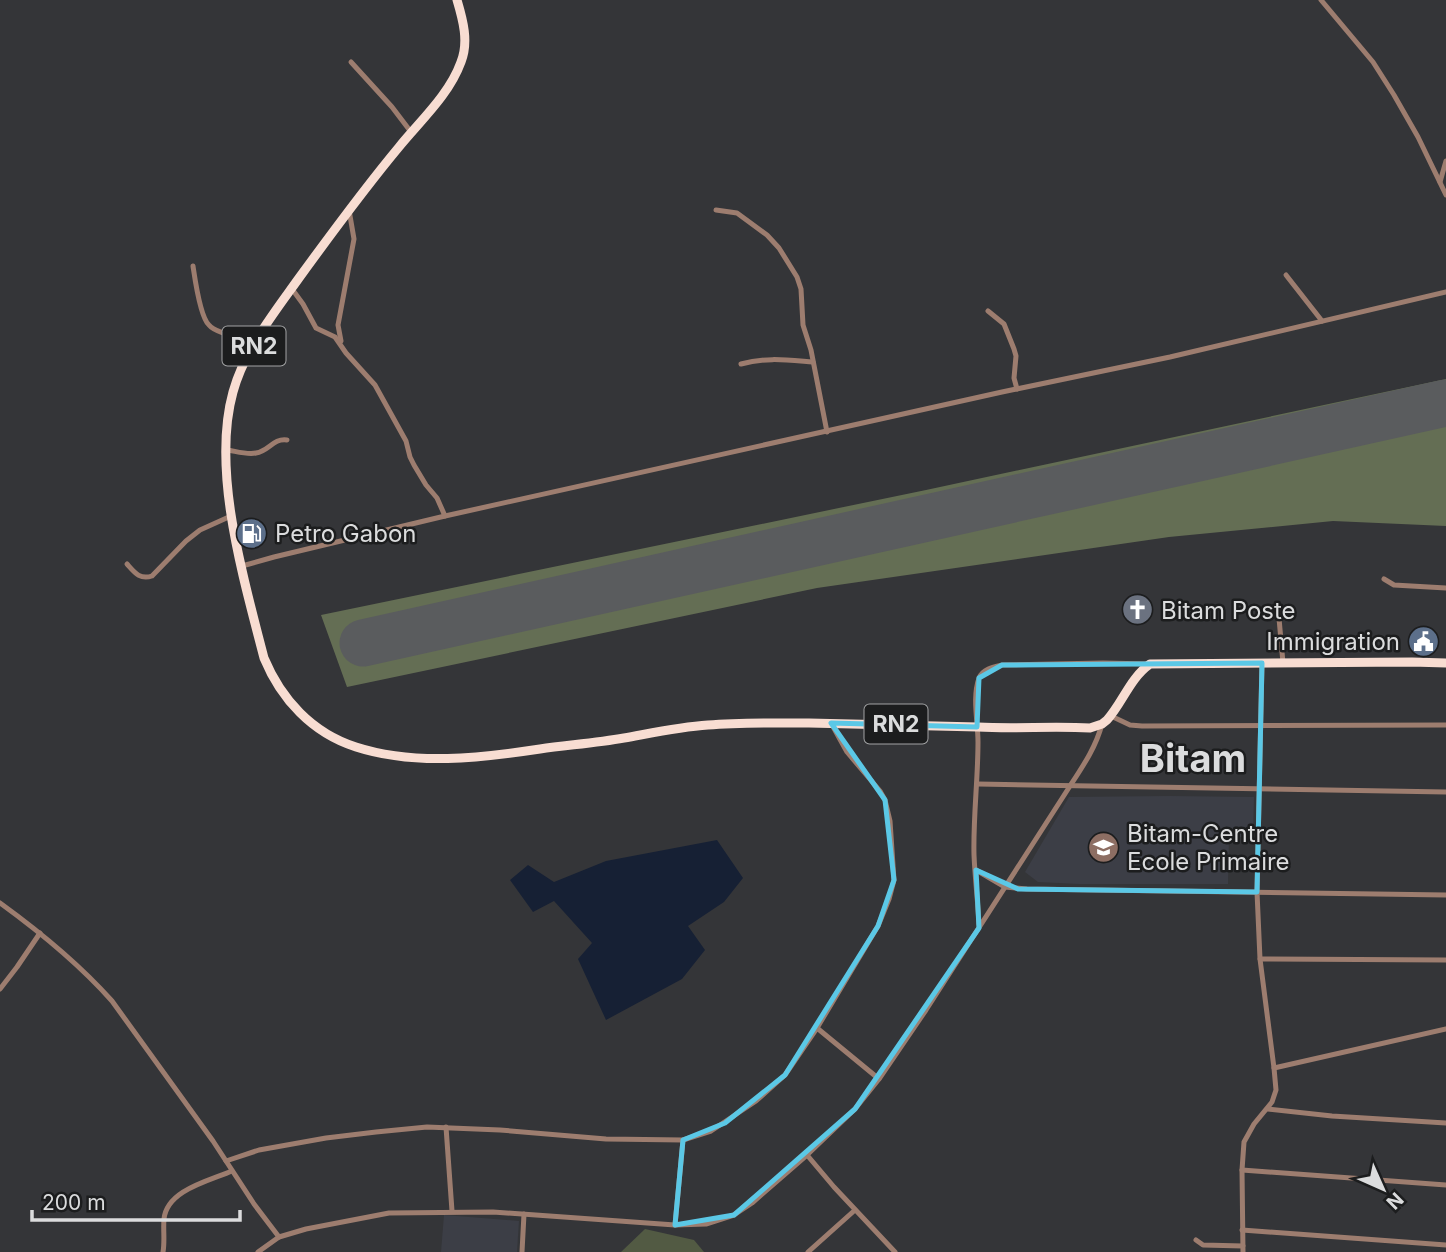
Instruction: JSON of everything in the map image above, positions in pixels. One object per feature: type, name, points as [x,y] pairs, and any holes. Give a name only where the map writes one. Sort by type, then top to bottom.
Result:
[{"type":"highway","name":"RN2","points":[[457,0],[466,46],[452,81],[349,210],[292,289],[256,342],[238,375],[232,394],[227,450],[231,516],[264,658],[273,679],[290,702],[322,731],[356,747],[383,754],[455,759],[624,738],[681,727],[755,723],[978,727],[1090,727],[1102,724]]},
{"type":"highway","points":[[1102,724],[1111,716],[1141,670],[1150,664],[1446,663]]},
{"type":"street","points":[[1321,0],[1373,62],[1418,137],[1446,195]]},
{"type":"street","points":[[351,62],[411,132]]},
{"type":"street","points":[[1440,183],[1446,161]]},
{"type":"street","points":[[341,344],[338,325],[354,239],[349,210]]},
{"type":"street","points":[[716,210],[743,216],[768,235],[790,264],[800,284],[803,325],[827,432]]},
{"type":"street","points":[[193,266],[206,323],[218,331],[256,342]]},
{"type":"street","points":[[1286,275],[1322,321]]},
{"type":"street","points":[[292,289],[316,328],[335,337],[375,385],[403,435],[414,465],[437,498],[445,516]]},
{"type":"street","points":[[242,566],[445,516],[1170,357],[1446,292]]},
{"type":"street","points":[[988,311],[1004,324],[1014,349],[1014,378],[1017,389]]},
{"type":"street","points":[[741,364],[757,359],[813,362]]},
{"type":"street","points":[[227,450],[254,454],[276,440],[287,440]]},
{"type":"street","points":[[127,564],[140,577],[152,576],[200,530],[231,516]]},
{"type":"street","points":[[1384,579],[1394,585],[1446,588]]},
{"type":"street","points":[[1278,607],[1283,663]]},
{"type":"street","points":[[1196,1240],[1203,1245],[1243,1249],[1244,1142],[1247,1133],[1275,1097],[1275,1068],[1260,958],[1257,892],[1262,663]]},
{"type":"street","points":[[979,928],[975,831],[978,784],[976,698],[982,673],[993,667],[1026,664],[1150,664]]},
{"type":"street","points":[[1111,716],[1130,725],[1142,726],[1446,725]]},
{"type":"street","points":[[226,1161],[258,1150],[326,1138],[446,1127],[606,1139],[683,1140],[710,1131],[756,1101],[785,1075],[817,1028],[878,926],[894,880],[890,821],[885,800],[847,752],[831,723]]},
{"type":"street","points":[[258,1252],[279,1237],[389,1213],[452,1211],[524,1214],[675,1225],[706,1224],[734,1215],[752,1203],[807,1155],[855,1109],[878,1079],[926,1010],[1093,750],[1102,724]]},
{"type":"street","points":[[978,784],[1446,792]]},
{"type":"street","points":[[976,870],[1005,887],[1027,889],[1446,895]]},
{"type":"street","points":[[0,903],[40,933],[112,1001],[279,1237]]},
{"type":"street","points":[[0,989],[40,933]]},
{"type":"street","points":[[1260,958],[1446,960]]},
{"type":"street","points":[[817,1028],[878,1079]]},
{"type":"street","points":[[1275,1068],[1446,1029]]},
{"type":"street","points":[[1268,1108],[1332,1116],[1446,1123]]},
{"type":"street","points":[[446,1127],[452,1211]]},
{"type":"street","points":[[675,1225],[683,1140]]},
{"type":"street","points":[[807,1155],[895,1252]]},
{"type":"street","points":[[1242,1170],[1446,1185]]},
{"type":"street","points":[[163,1252],[164,1219],[169,1202],[181,1193],[232,1171]]},
{"type":"street","points":[[808,1252],[855,1210]]},
{"type":"street","points":[[522,1252],[524,1214]]},
{"type":"street","points":[[1242,1230],[1446,1245]]},
{"type":"highlighted area","points":[[1262,663],[1257,892],[1018,889],[976,870],[979,928],[855,1109],[734,1215],[675,1225],[683,1140],[725,1123],[785,1075],[878,926],[894,880],[885,800],[831,723],[977,727],[979,678],[1002,665]]},
{"type":"shaded area","name":"Bitam-Centre Ecole Primaire","points":[[1069,797],[1254,797],[1253,837],[1229,837],[1228,884],[1038,882],[1025,872]]},
{"type":"shaded area","points":[[444,1215],[519,1221],[517,1252],[441,1252]]},
{"type":"green space","points":[[1446,379],[1446,526],[1333,521],[1169,537],[817,588],[347,687],[321,615],[926,490]]},
{"type":"green space","points":[[645,1229],[694,1240],[704,1252],[621,1252]]},
{"type":"water","points":[[717,840],[743,878],[724,902],[688,926],[705,950],[682,979],[606,1020],[578,959],[592,943],[554,901],[533,912],[510,880],[528,865],[554,882],[606,861]]},
{"type":"runway","points":[[363,643],[1446,403]]},
{"type":"place","name":"Petro Gabon","points":[[252,533]]},
{"type":"place","name":"Bitam Poste","points":[[1138,610]]},
{"type":"place","name":"Immigration","points":[[1423,641]]},
{"type":"place","name":"Bitam-Centre Ecole Primaire","points":[[1104,847]]},
{"type":"district","name":"Bitam","points":[[1193,758]]}]
